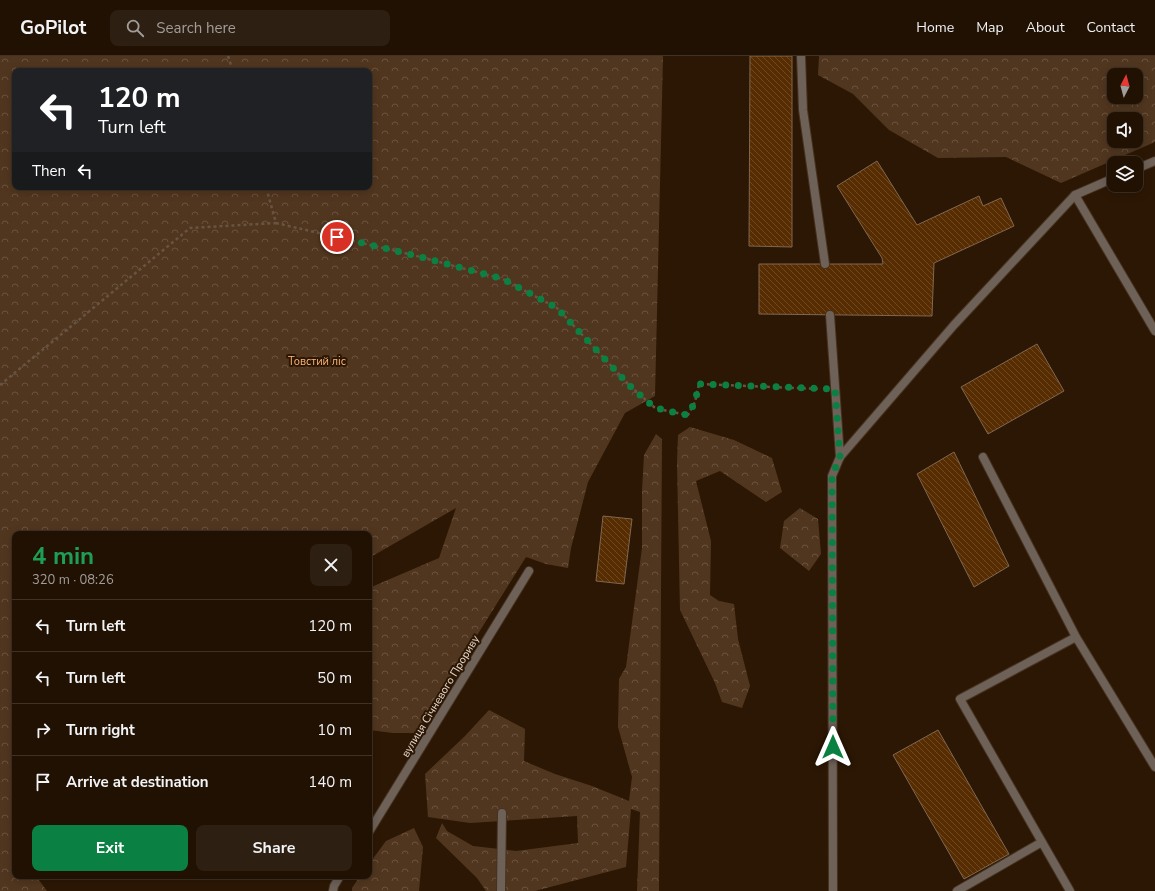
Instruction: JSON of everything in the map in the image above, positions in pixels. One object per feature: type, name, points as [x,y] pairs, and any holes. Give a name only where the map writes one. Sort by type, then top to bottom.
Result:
[{"type":"street","points":[[801,56],[803,110],[825,264]]},
{"type":"street","points":[[1143,166],[1155,161]]},
{"type":"street","points":[[833,891],[832,476],[840,457],[954,324],[1075,195],[1107,181]]},
{"type":"street","points":[[1075,195],[1155,331]]},
{"type":"street","points":[[830,315],[840,457]]},
{"type":"street","points":[[983,457],[1076,637],[1155,767]]},
{"type":"street","name":"вулиця Січневого Прориву","points":[[372,827],[529,571]]},
{"type":"street","points":[[1070,891],[960,700],[1076,637]]},
{"type":"street","points":[[501,891],[502,813]]},
{"type":"street","points":[[958,891],[1042,842]]},
{"type":"street","points":[[333,891],[338,879]]},
{"type":"path","points":[[228,56],[231,68]]},
{"type":"path","points":[[267,190],[276,223]]},
{"type":"path","points":[[0,385],[190,228],[276,223],[413,255],[503,279],[557,308],[631,387],[654,407],[667,411],[688,415],[695,402],[699,384],[835,389]]},
{"type":"green space","name":"Товстий ліс","points":[[0,56],[663,56],[655,396],[625,413],[588,482],[571,548],[568,568],[546,564],[526,557],[416,733],[393,733],[372,730],[372,587],[439,558],[456,508],[372,556],[372,531],[12,531],[12,879],[38,879],[47,891],[0,891]]},
{"type":"green space","points":[[819,56],[1155,56],[1155,142],[1143,147],[1143,112],[1107,112],[1107,148],[1141,148],[1123,156],[1107,156],[1107,163],[1061,183],[1006,157],[938,158],[889,130],[853,94],[818,75]]},
{"type":"green space","points":[[690,427],[734,440],[772,458],[782,492],[766,502],[720,471],[696,481],[711,541],[710,595],[719,601],[734,604],[738,639],[750,686],[742,708],[722,702],[715,683],[680,610],[677,463],[678,435]]},
{"type":"green space","points":[[656,434],[662,439],[659,891],[637,891],[640,812],[631,809],[626,867],[535,891],[486,891],[477,878],[436,838],[442,823],[447,831],[473,846],[516,851],[578,843],[577,816],[470,823],[428,817],[425,774],[465,736],[489,710],[525,729],[524,761],[629,801],[632,777],[618,727],[619,679],[626,667],[642,548],[642,491],[644,455]]},
{"type":"green space","points":[[800,508],[818,519],[821,554],[809,571],[780,548],[784,521]]},
{"type":"green space","points":[[414,828],[423,847],[419,891],[352,891],[352,888],[358,879],[372,879],[372,860],[386,841]]},
{"type":"building","points":[[750,56],[792,56],[792,247],[749,246]]},
{"type":"building","points":[[877,161],[917,225],[979,196],[983,206],[1001,198],[1014,226],[934,263],[932,316],[759,314],[759,264],[883,264],[882,258],[837,186]]},
{"type":"building","points":[[1037,344],[1064,391],[988,434],[961,387]]},
{"type":"building","points":[[954,452],[1009,566],[974,587],[917,474]]},
{"type":"building","points":[[603,516],[632,519],[624,584],[596,581]]},
{"type":"building","points":[[938,730],[1009,854],[964,879],[893,755]]},
{"type":"route","points":[[337,237],[503,279],[557,308],[631,387],[654,407],[667,411],[688,415],[695,402],[699,384],[835,389],[840,457],[832,476],[833,747]]}]
